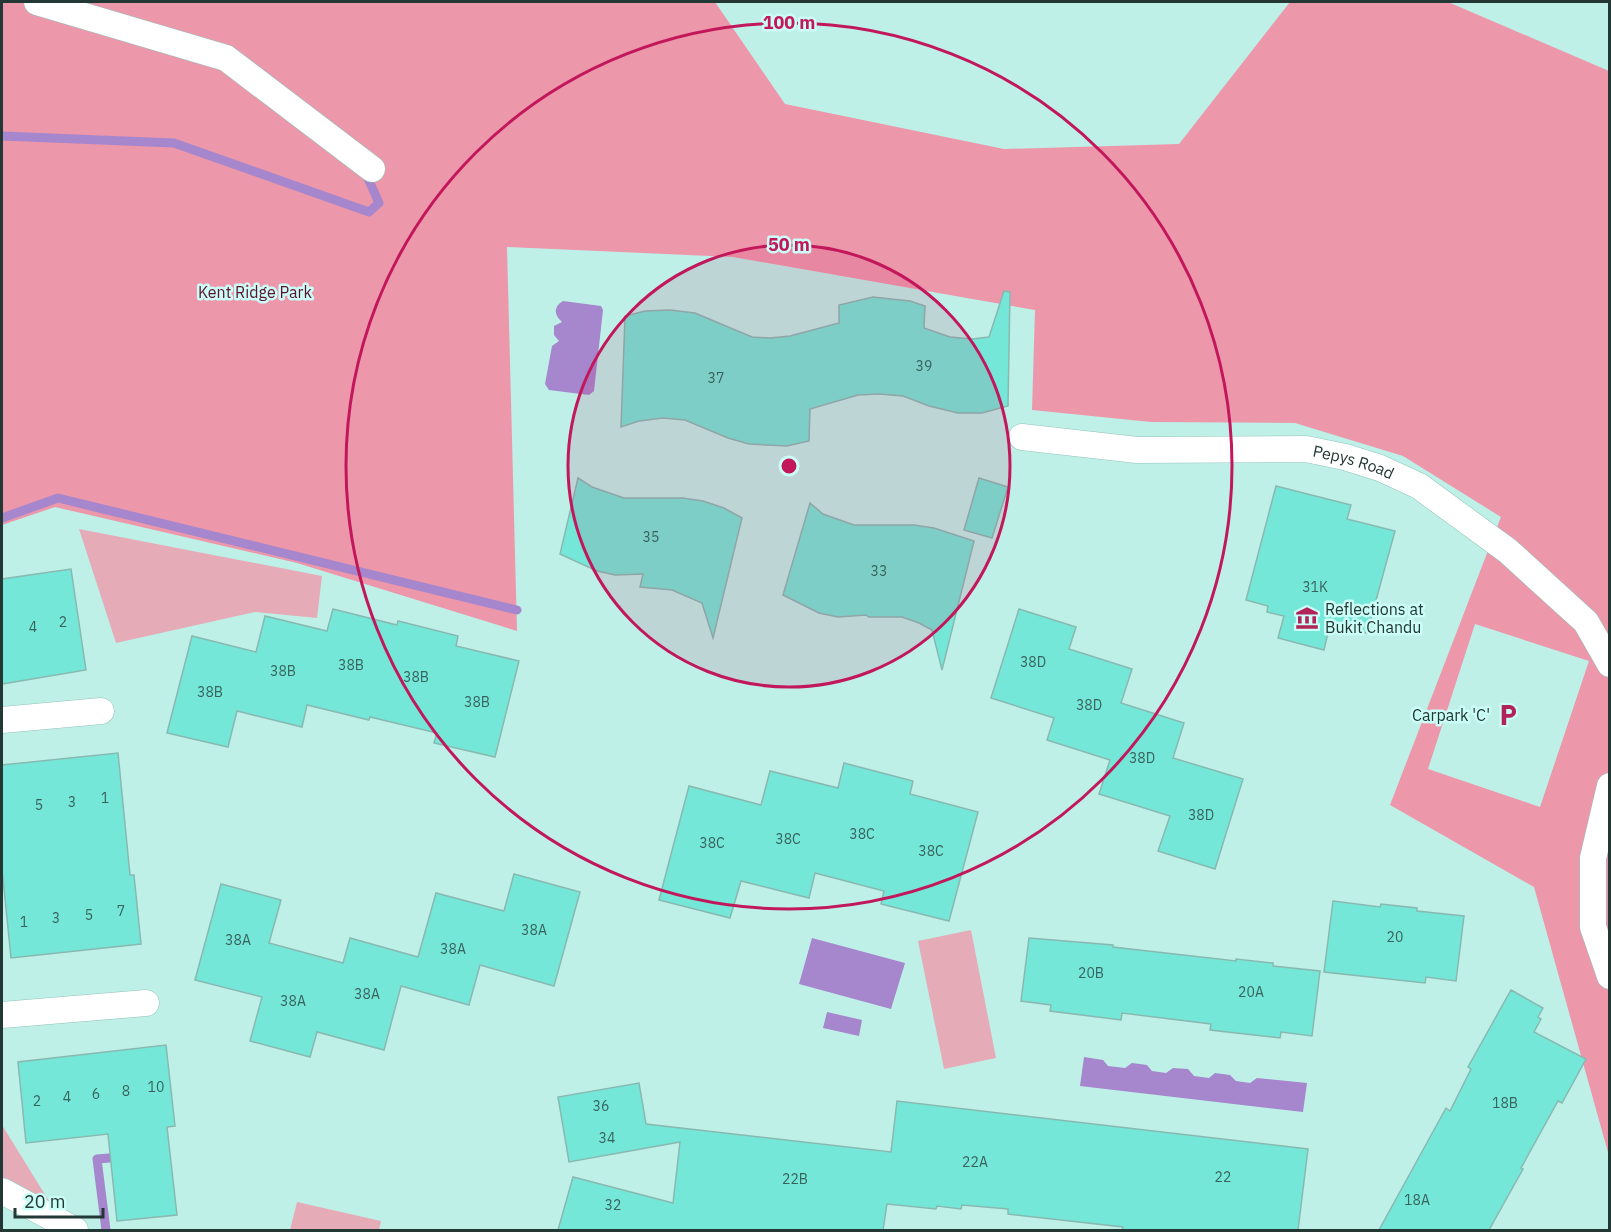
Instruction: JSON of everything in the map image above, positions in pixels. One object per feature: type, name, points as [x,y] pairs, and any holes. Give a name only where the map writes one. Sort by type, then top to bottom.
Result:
[{"type":"street","points":[[37,2],[226,58],[372,169]]},
{"type":"street","name":"Pepys Road","points":[[1022,437],[1137,450],[1306,449],[1345,457],[1380,468],[1419,486],[1508,551],[1586,622],[1610,664]]},
{"type":"street","points":[[2,720],[102,711]]},
{"type":"street","points":[[1610,786],[1593,858],[1593,927],[1610,976]]},
{"type":"street","points":[[2,1015],[146,1003]]},
{"type":"street","points":[[2,1191],[75,1230]]},
{"type":"shaded area","points":[[563,301],[601,306],[603,310],[594,391],[589,395],[549,390],[545,384],[552,346],[559,341],[554,335],[554,326],[562,322],[557,317],[556,308]]},
{"type":"shaded area","points":[[79,529],[322,576],[317,618],[255,612],[116,643]]},
{"type":"shaded area","points":[[971,930],[996,1058],[944,1069],[918,941]]},
{"type":"shaded area","points":[[812,938],[905,963],[891,1009],[799,984]]},
{"type":"shaded area","points":[[827,1012],[862,1020],[859,1036],[823,1028]]},
{"type":"shaded area","points":[[1084,1057],[1103,1060],[1108,1066],[1125,1068],[1132,1063],[1147,1065],[1152,1071],[1166,1073],[1173,1068],[1188,1069],[1194,1076],[1209,1078],[1215,1073],[1230,1075],[1236,1081],[1250,1083],[1257,1078],[1307,1083],[1303,1112],[1080,1086]]},
{"type":"shaded area","points":[[2,1125],[52,1206],[2,1177]]},
{"type":"shaded area","points":[[297,1202],[381,1221],[379,1230],[290,1230]]},
{"type":"green space","name":"Kent Ridge Park","points":[[2,2],[715,2],[785,104],[1004,149],[1179,144],[1290,2],[1448,2],[1609,71],[1609,1156],[1534,887],[1390,805],[1501,517],[1403,456],[1295,423],[1151,422],[1032,410],[1035,310],[733,257],[507,247],[517,631],[297,563],[55,507],[2,525]],"holes":[[[1475,624],[1589,661],[1540,807],[1428,769]]]},
{"type":"building","points":[[1004,291],[1010,292],[1008,406],[982,413],[958,413],[929,406],[903,396],[858,395],[810,409],[809,441],[787,446],[749,444],[685,420],[663,418],[639,421],[621,427],[625,316],[645,311],[670,310],[695,313],[752,337],[770,338],[790,336],[839,323],[839,305],[873,297],[910,301],[925,306],[924,328],[950,337],[972,339],[989,337]]},
{"type":"building","points":[[578,478],[592,487],[624,498],[683,498],[703,501],[724,508],[742,518],[713,638],[702,603],[672,590],[640,587],[643,574],[615,575],[597,571],[560,554]]},
{"type":"building","points":[[979,478],[1008,487],[992,538],[964,530]]},
{"type":"building","points":[[1276,486],[1351,505],[1347,519],[1395,531],[1367,633],[1349,628],[1348,633],[1329,628],[1324,650],[1278,638],[1284,616],[1267,612],[1268,606],[1246,600]]},
{"type":"building","points":[[810,503],[823,514],[854,525],[914,525],[934,528],[974,541],[942,670],[932,630],[919,623],[902,617],[869,617],[866,615],[838,617],[819,613],[783,595]]},
{"type":"building","points":[[71,569],[86,670],[2,684],[2,579]]},
{"type":"building","points":[[333,609],[397,625],[398,621],[458,636],[456,646],[519,661],[495,757],[434,743],[437,733],[307,705],[302,727],[237,711],[228,747],[167,733],[192,636],[256,652],[265,616],[327,631]]},
{"type":"building","points":[[1019,609],[1076,627],[1069,649],[1132,669],[1121,703],[1184,723],[1173,758],[1243,779],[1215,869],[1158,851],[1170,816],[1099,794],[1110,760],[1047,740],[1054,718],[991,698]]},
{"type":"building","points":[[118,753],[130,875],[134,875],[141,944],[11,958],[2,869],[2,765]]},
{"type":"building","points":[[844,763],[913,781],[910,794],[978,812],[949,921],[881,904],[884,891],[815,873],[809,898],[741,881],[730,918],[659,900],[689,786],[761,805],[770,771],[838,788]]},
{"type":"building","points":[[514,874],[580,892],[554,986],[480,965],[469,1005],[401,986],[384,1050],[317,1032],[310,1057],[250,1041],[262,997],[195,980],[221,884],[281,900],[269,943],[343,963],[350,938],[418,957],[436,893],[504,911]]},
{"type":"building","points":[[1333,901],[1380,907],[1381,904],[1417,908],[1417,911],[1464,916],[1456,981],[1426,977],[1425,983],[1324,972]]},
{"type":"building","points":[[1029,938],[1273,963],[1273,966],[1320,971],[1312,1036],[1281,1032],[1280,1038],[1210,1030],[1211,1024],[1122,1013],[1121,1020],[1050,1011],[1051,1005],[1021,1001]]},
{"type":"building","points":[[1511,990],[1543,1008],[1538,1017],[1541,1019],[1534,1032],[1586,1059],[1562,1103],[1558,1101],[1489,1230],[1379,1230],[1446,1108],[1450,1111],[1471,1069],[1468,1067]]},
{"type":"building","points":[[166,1045],[175,1126],[167,1127],[177,1215],[117,1221],[108,1134],[26,1143],[18,1062]]},
{"type":"building","points":[[639,1083],[646,1124],[891,1152],[897,1101],[1308,1149],[1298,1230],[1122,1230],[1123,1227],[1008,1214],[1008,1209],[962,1205],[961,1209],[937,1206],[936,1209],[887,1204],[883,1230],[558,1230],[573,1177],[673,1203],[680,1142],[569,1162],[558,1097]]},
{"type":"waterway","points":[[2,136],[174,143],[369,212],[379,203],[367,176],[362,173]]},
{"type":"waterway","points":[[2,518],[58,498],[517,610]]},
{"type":"waterway","points":[[106,1230],[97,1159],[122,1157]]},
{"type":"place","name":"Reflections at Bukit Chandu","points":[[1307,618]]},
{"type":"place","name":"Carpark 'C'","points":[[1508,715]]}]
